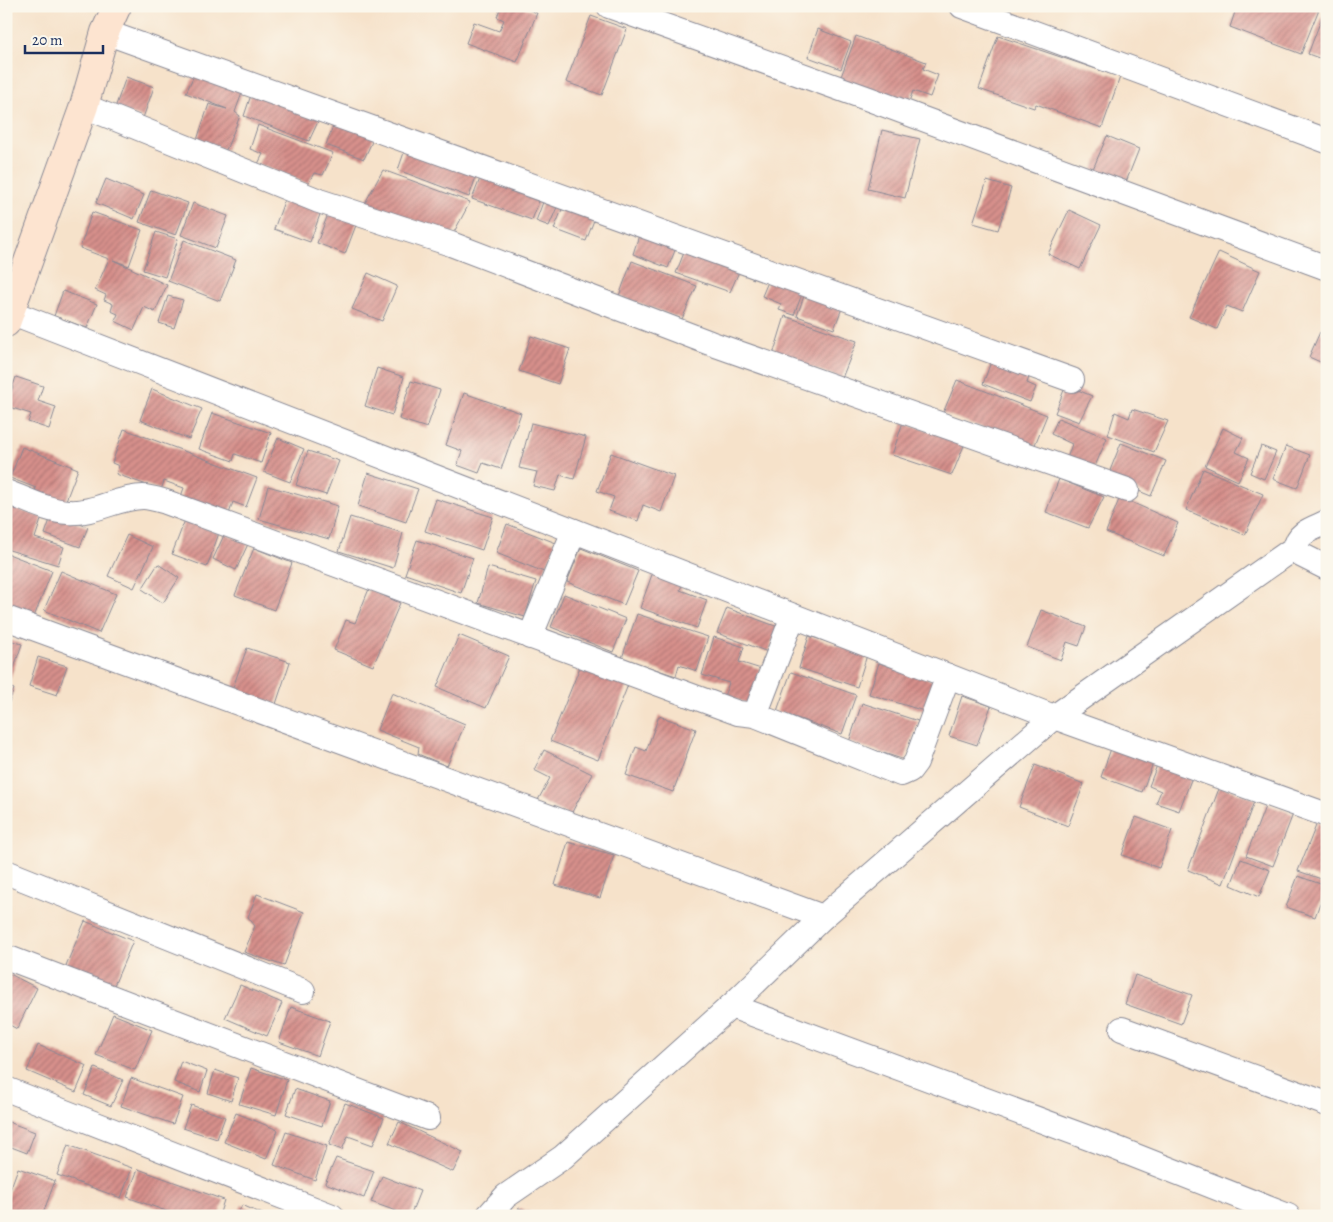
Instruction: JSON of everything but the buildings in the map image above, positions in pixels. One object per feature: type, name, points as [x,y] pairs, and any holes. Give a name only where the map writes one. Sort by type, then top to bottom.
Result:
[{"type":"main road","points":[[8,317],[84,106],[105,32],[117,6]]},
{"type":"street","points":[[609,6],[879,102],[1327,268]]},
{"type":"street","points":[[962,6],[1327,141]]},
{"type":"street","points":[[105,32],[1072,380]]},
{"type":"street","points":[[84,106],[319,201],[451,244],[710,343],[1127,490]]},
{"type":"street","points":[[8,317],[574,531],[1054,717],[1327,816]]},
{"type":"street","points":[[6,492],[49,508],[68,512],[95,510],[113,502],[143,497],[166,502],[738,713],[755,715],[901,774],[910,770],[916,762],[948,676]]},
{"type":"street","points":[[1327,522],[1302,534],[1298,538],[1296,547],[1300,555],[1327,568]]},
{"type":"street","points":[[530,637],[574,531]]},
{"type":"street","points":[[488,1216],[506,1196],[563,1157],[731,1006],[823,917],[1054,717],[1296,547]]},
{"type":"street","points":[[755,715],[793,616]]},
{"type":"street","points":[[6,618],[823,917]]},
{"type":"street","points":[[6,872],[303,991]]},
{"type":"street","points":[[6,957],[428,1118]]},
{"type":"street","points":[[731,1006],[1113,1147],[1288,1216]]},
{"type":"street","points":[[1122,1029],[1327,1104]]},
{"type":"street","points":[[6,1088],[332,1216]]}]
